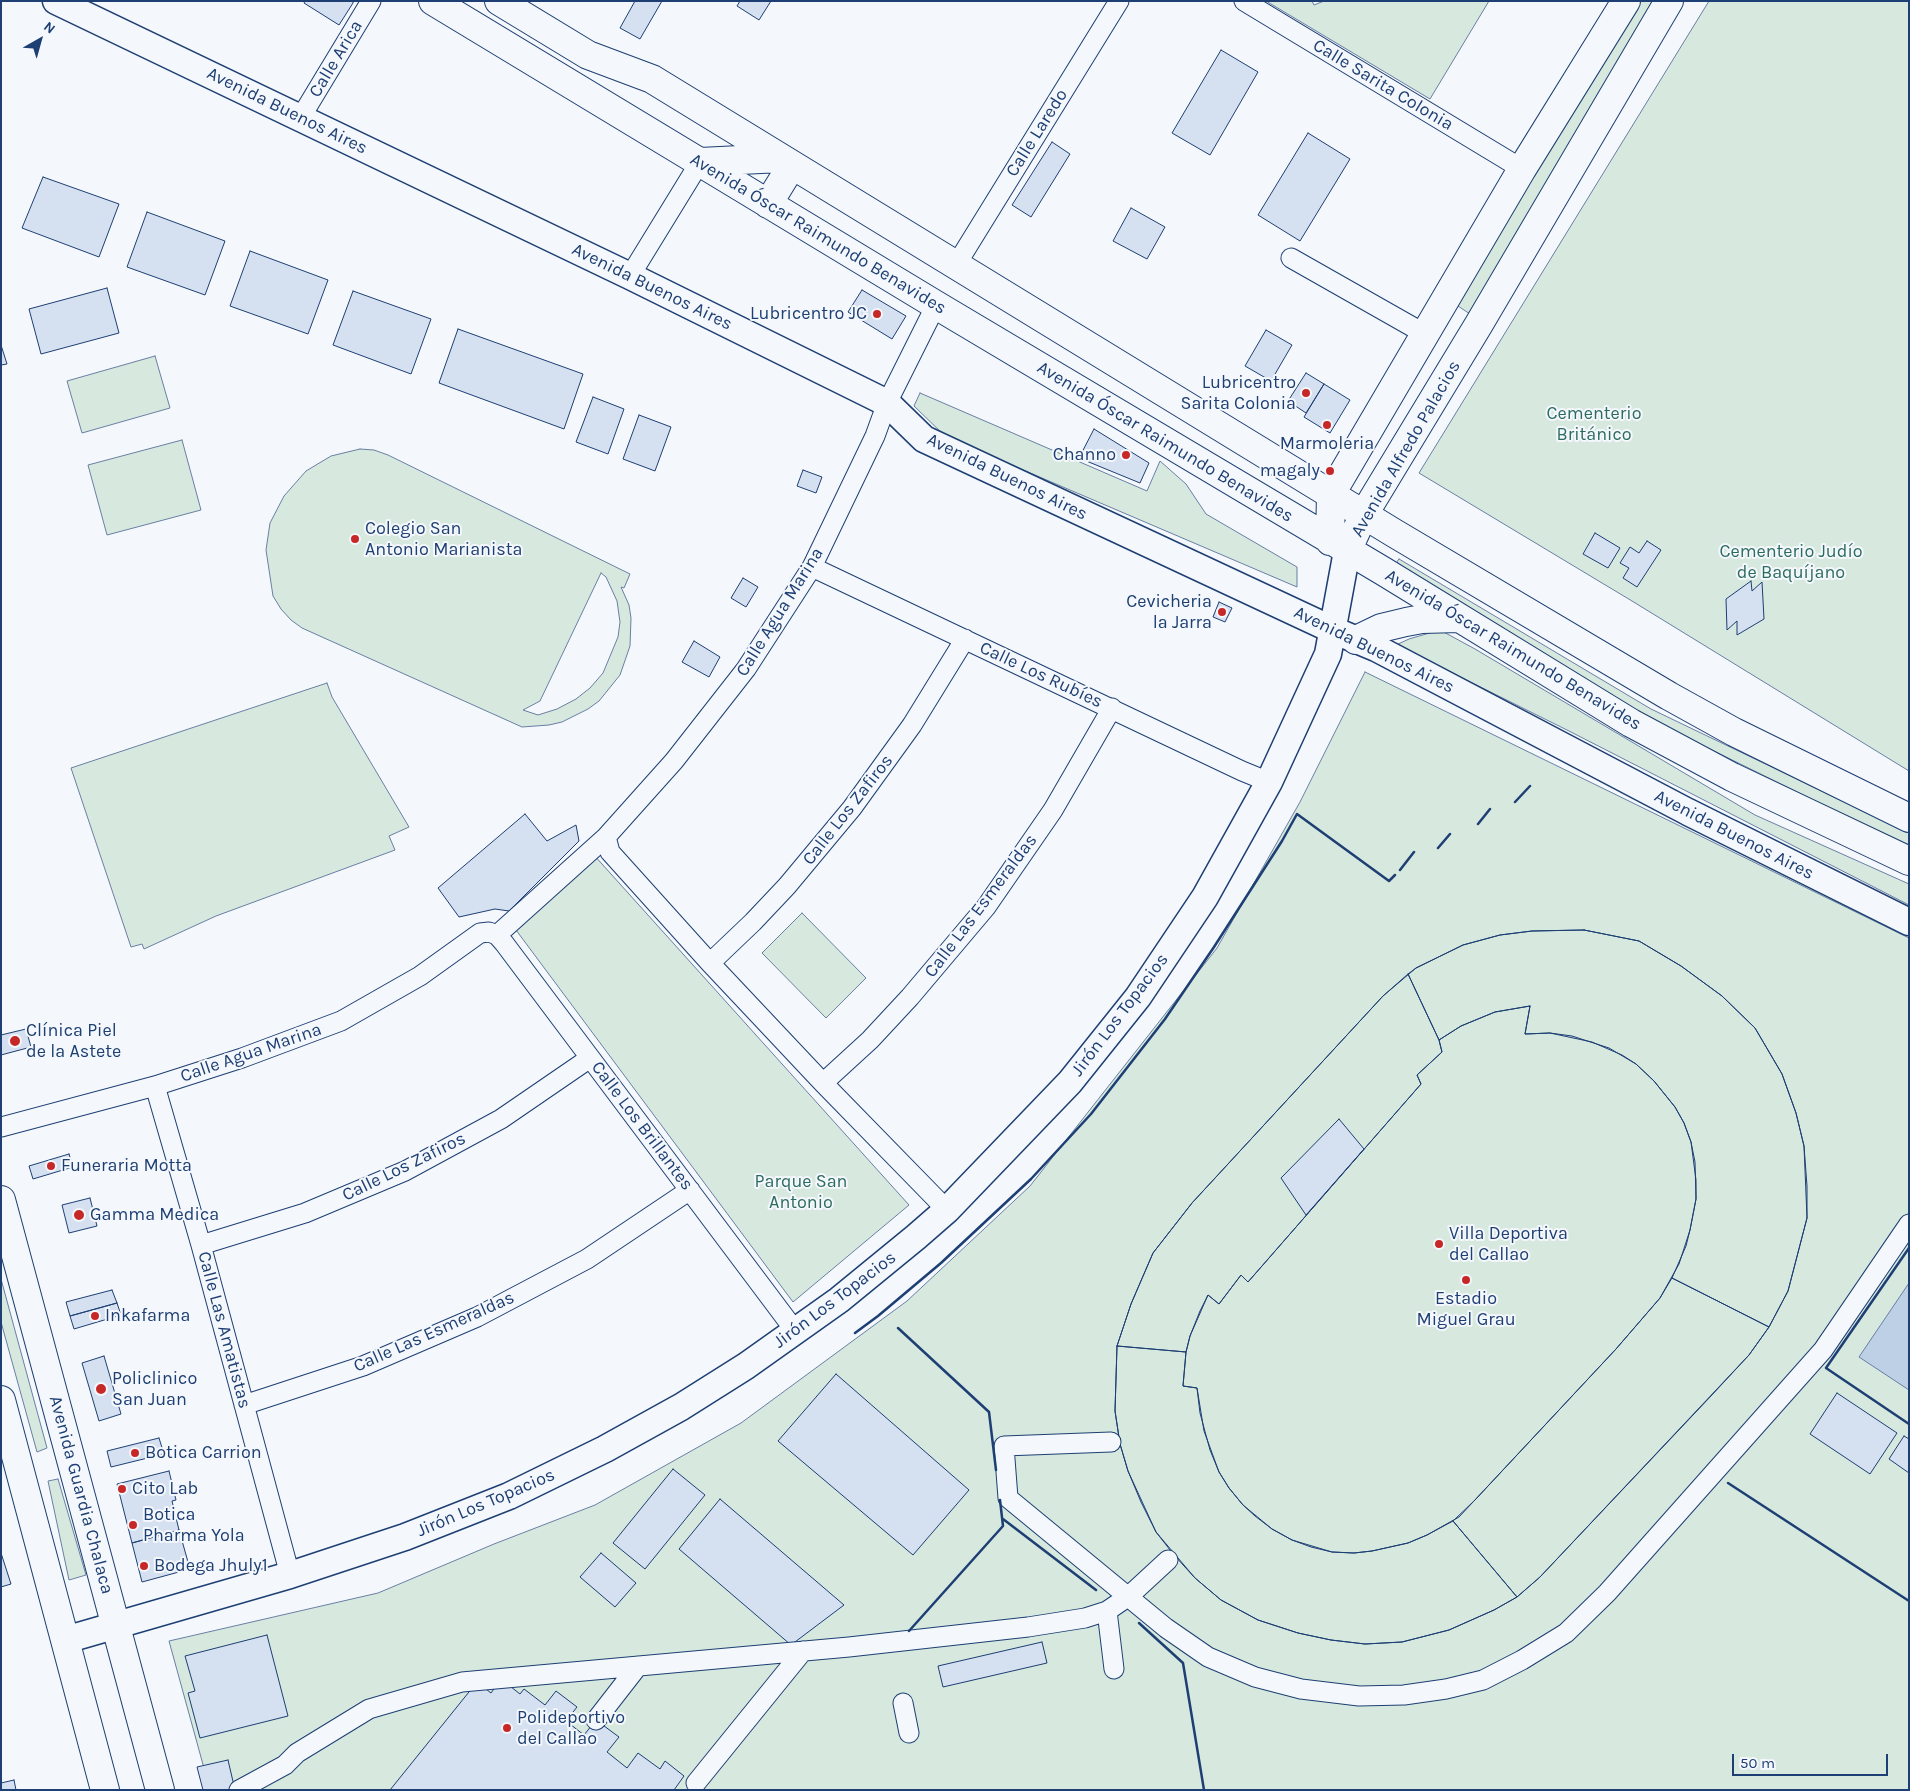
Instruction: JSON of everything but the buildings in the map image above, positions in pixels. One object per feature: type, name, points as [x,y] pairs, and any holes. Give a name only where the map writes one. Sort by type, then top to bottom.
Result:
[{"type":"main road","name":"Avenida Buenos Aires","points":[[56,1],[630,276],[887,403],[924,439],[1436,678],[1688,812],[1909,922]]},
{"type":"main road","name":"Avenida Óscar Raimundo Benavides","points":[[433,1],[1631,723],[1732,777],[1909,861]]},
{"type":"main road","points":[[499,1],[588,55],[652,79],[1402,538],[1677,701],[1734,732],[1909,818]]},
{"type":"main road","name":"Avenida Alfredo Palacios","points":[[1345,635],[1339,546],[1331,494],[1522,170],[1626,1]]},
{"type":"main road","name":"Avenida Alfredo Palacios","points":[[1339,546],[1364,514],[1669,1]]},
{"type":"main road","points":[[700,162],[786,161]]},
{"type":"main road","points":[[768,204],[786,161]]},
{"type":"main road","points":[[1429,327],[1468,342]]},
{"type":"main road","points":[[1345,635],[1422,619],[1459,618]]},
{"type":"main road","name":"Jirón Los Topacios","points":[[65,1640],[290,1574],[405,1537],[518,1492],[606,1449],[681,1407],[796,1332],[854,1287],[947,1210],[1070,1082],[1138,997],[1205,897],[1269,782],[1328,654],[1345,635]]},
{"type":"main road","name":"Avenida Guardia Chalaca","points":[[1,1200],[160,1790]]},
{"type":"main road","points":[[1,1400],[105,1790]]},
{"type":"street","name":"Calle Arica","points":[[300,117],[371,1]]},
{"type":"street","name":"Calle Laredo","points":[[956,265],[1119,1]]},
{"type":"street","name":"Calle Sarita Colonia","points":[[1244,1],[1522,170]]},
{"type":"street","points":[[630,276],[700,162]]},
{"type":"street","points":[[1291,258],[1429,327]]},
{"type":"street","name":"Calle Agua Marina","points":[[1,1127],[155,1086],[242,1058],[341,1021],[489,934],[606,837],[674,761],[746,669],[812,567],[875,436],[887,403],[936,305]]},
{"type":"street","name":"Calle Los Rubíes","points":[[812,567],[1242,771],[1269,782]]},
{"type":"street","name":"Calle Los Zafiros","points":[[710,963],[787,886],[852,808],[912,726],[965,639]]},
{"type":"street","name":"Calle Las Esmeraldas","points":[[823,1083],[870,1040],[910,997],[986,907],[1053,810],[1112,708]]},
{"type":"street","points":[[606,837],[610,852],[710,963],[823,1083],[947,1210]]},
{"type":"street","name":"Calle Los Brillantes","points":[[489,934],[590,1058],[796,1332]]},
{"type":"street","name":"Calle Los Zafiros","points":[[201,1245],[305,1213],[406,1171],[501,1119],[590,1058]]},
{"type":"street","name":"Calle Las Amatistas","points":[[155,1086],[201,1245],[290,1574]]},
{"type":"street","name":"Calle Las Esmeraldas","points":[[244,1405],[363,1366],[477,1318],[587,1258],[690,1190]]},
{"type":"street","points":[[1111,1442],[1004,1446],[1008,1498],[1166,1628],[1208,1658],[1255,1678],[1301,1689],[1359,1696],[1404,1695],[1446,1689],[1483,1680],[1522,1660],[1566,1633],[1607,1593],[1823,1350],[1909,1224]]},
{"type":"street","points":[[239,1790],[285,1765],[297,1753],[369,1709],[462,1682],[803,1651],[1028,1627],[1084,1618],[1107,1612],[1129,1596],[1168,1560]]},
{"type":"street","points":[[1107,1612],[1114,1669]]},
{"type":"street","points":[[696,1782],[803,1651]]},
{"type":"street","points":[[596,1720],[638,1666]]},
{"type":"street","points":[[903,1703],[909,1733]]},
{"type":"green space","points":[[1266,1],[1312,1],[1314,5],[1324,1],[1489,1],[1430,99]]},
{"type":"green space","points":[[1641,1],[1660,1],[1473,316],[1455,304]]},
{"type":"green space","name":"Cementerio Británico","points":[[1709,1],[1909,1],[1909,771],[1419,473]]},
{"type":"green space","points":[[155,356],[170,408],[82,433],[67,381]]},
{"type":"green space","points":[[920,393],[1147,491],[1160,461],[1186,484],[1206,514],[1297,567],[1297,587],[946,437],[914,406]]},
{"type":"green space","points":[[182,440],[201,510],[107,535],[88,465]]},
{"type":"green space","points":[[360,449],[374,450],[388,455],[630,574],[624,588],[621,587],[629,605],[631,618],[630,646],[620,675],[599,701],[588,709],[562,722],[522,727],[302,628],[291,620],[273,596],[266,550],[270,523],[284,496],[306,471],[331,456]],"holes":[[[601,573],[606,577],[617,601],[620,622],[618,637],[603,673],[590,688],[576,699],[557,709],[538,715],[523,710],[540,701]]]},
{"type":"green space","points":[[1399,559],[1651,709],[1909,833],[1909,847],[1657,723],[1394,566]]},
{"type":"green space","points":[[1440,630],[1755,815],[1909,884],[1909,905],[1396,645]]},
{"type":"green space","name":"Villa Deportiva del Callao","points":[[1365,672],[1909,938],[1909,1790],[210,1790],[169,1641],[378,1593],[494,1544],[595,1505],[741,1423],[907,1301],[1030,1186],[1217,948],[1300,802]]},
{"type":"green space","points":[[327,683],[332,697],[409,827],[389,836],[395,850],[216,916],[144,949],[142,944],[131,947],[71,768]]},
{"type":"green space","name":"Parque San Antonio","points":[[593,854],[909,1205],[793,1302],[513,926]]},
{"type":"green space","points":[[802,913],[866,978],[826,1018],[762,953]]},
{"type":"green space","points":[[1,1279],[47,1448],[37,1452],[1,1322]]},
{"type":"green space","points":[[58,1479],[86,1575],[69,1580],[48,1481]]},
{"type":"water","points":[[1909,1283],[1909,1390],[1859,1357]]},
{"type":"wall","points":[[1515,802],[1530,786]]},
{"type":"wall","points":[[1478,824],[1490,809]]},
{"type":"wall","points":[[855,1333],[941,1263],[1031,1179],[1091,1114],[1165,1019],[1214,947],[1282,841],[1297,814],[1389,881],[1395,875]]},
{"type":"wall","points":[[1438,848],[1450,834]]},
{"type":"wall","points":[[1400,870],[1414,852]]},
{"type":"wall","points":[[1909,1248],[1826,1368],[1909,1424]]},
{"type":"wall","points":[[898,1328],[989,1412],[996,1470]]},
{"type":"wall","points":[[1728,1483],[1909,1601]]},
{"type":"wall","points":[[909,1631],[1003,1526],[1000,1500]]},
{"type":"wall","points":[[1003,1519],[1096,1590]]},
{"type":"wall","points":[[1139,1623],[1183,1663],[1204,1790]]},
{"type":"place","name":"Lubricentro JC","points":[[877,314]]},
{"type":"place","name":"Lubricentro Sarita Colonia","points":[[1306,393]]},
{"type":"place","name":"Marmoleria","points":[[1327,425]]},
{"type":"place","name":"Channo","points":[[1126,455]]},
{"type":"place","name":"magaly","points":[[1330,471]]},
{"type":"place","name":"Colegio San Antonio Marianista","points":[[355,539]]},
{"type":"place","name":"Cevicheria la Jarra","points":[[1222,612]]},
{"type":"place","name":"Clínica Piel de la Astete","points":[[15,1041]]},
{"type":"place","name":"Funeraria Motta","points":[[51,1166]]},
{"type":"place","name":"Gamma Medica","points":[[79,1215]]},
{"type":"place","name":"Villa Deportiva del Callao","points":[[1439,1244]]},
{"type":"place","name":"Estadio Miguel Grau","points":[[1466,1280]]},
{"type":"place","name":"Inkafarma","points":[[95,1316]]},
{"type":"place","name":"Policlinico San Juan","points":[[101,1389]]},
{"type":"place","name":"Botica Carrion","points":[[135,1453]]},
{"type":"place","name":"Cito Lab","points":[[122,1489]]},
{"type":"place","name":"Botica Pharma Yola","points":[[133,1525]]},
{"type":"place","name":"Bodega Jhuly1","points":[[144,1566]]},
{"type":"place","name":"Polideportivo del Callao","points":[[507,1728]]},
{"type":"park label","name":"Cementerio Judío de Baquíjano","points":[[1791,562]]}]
